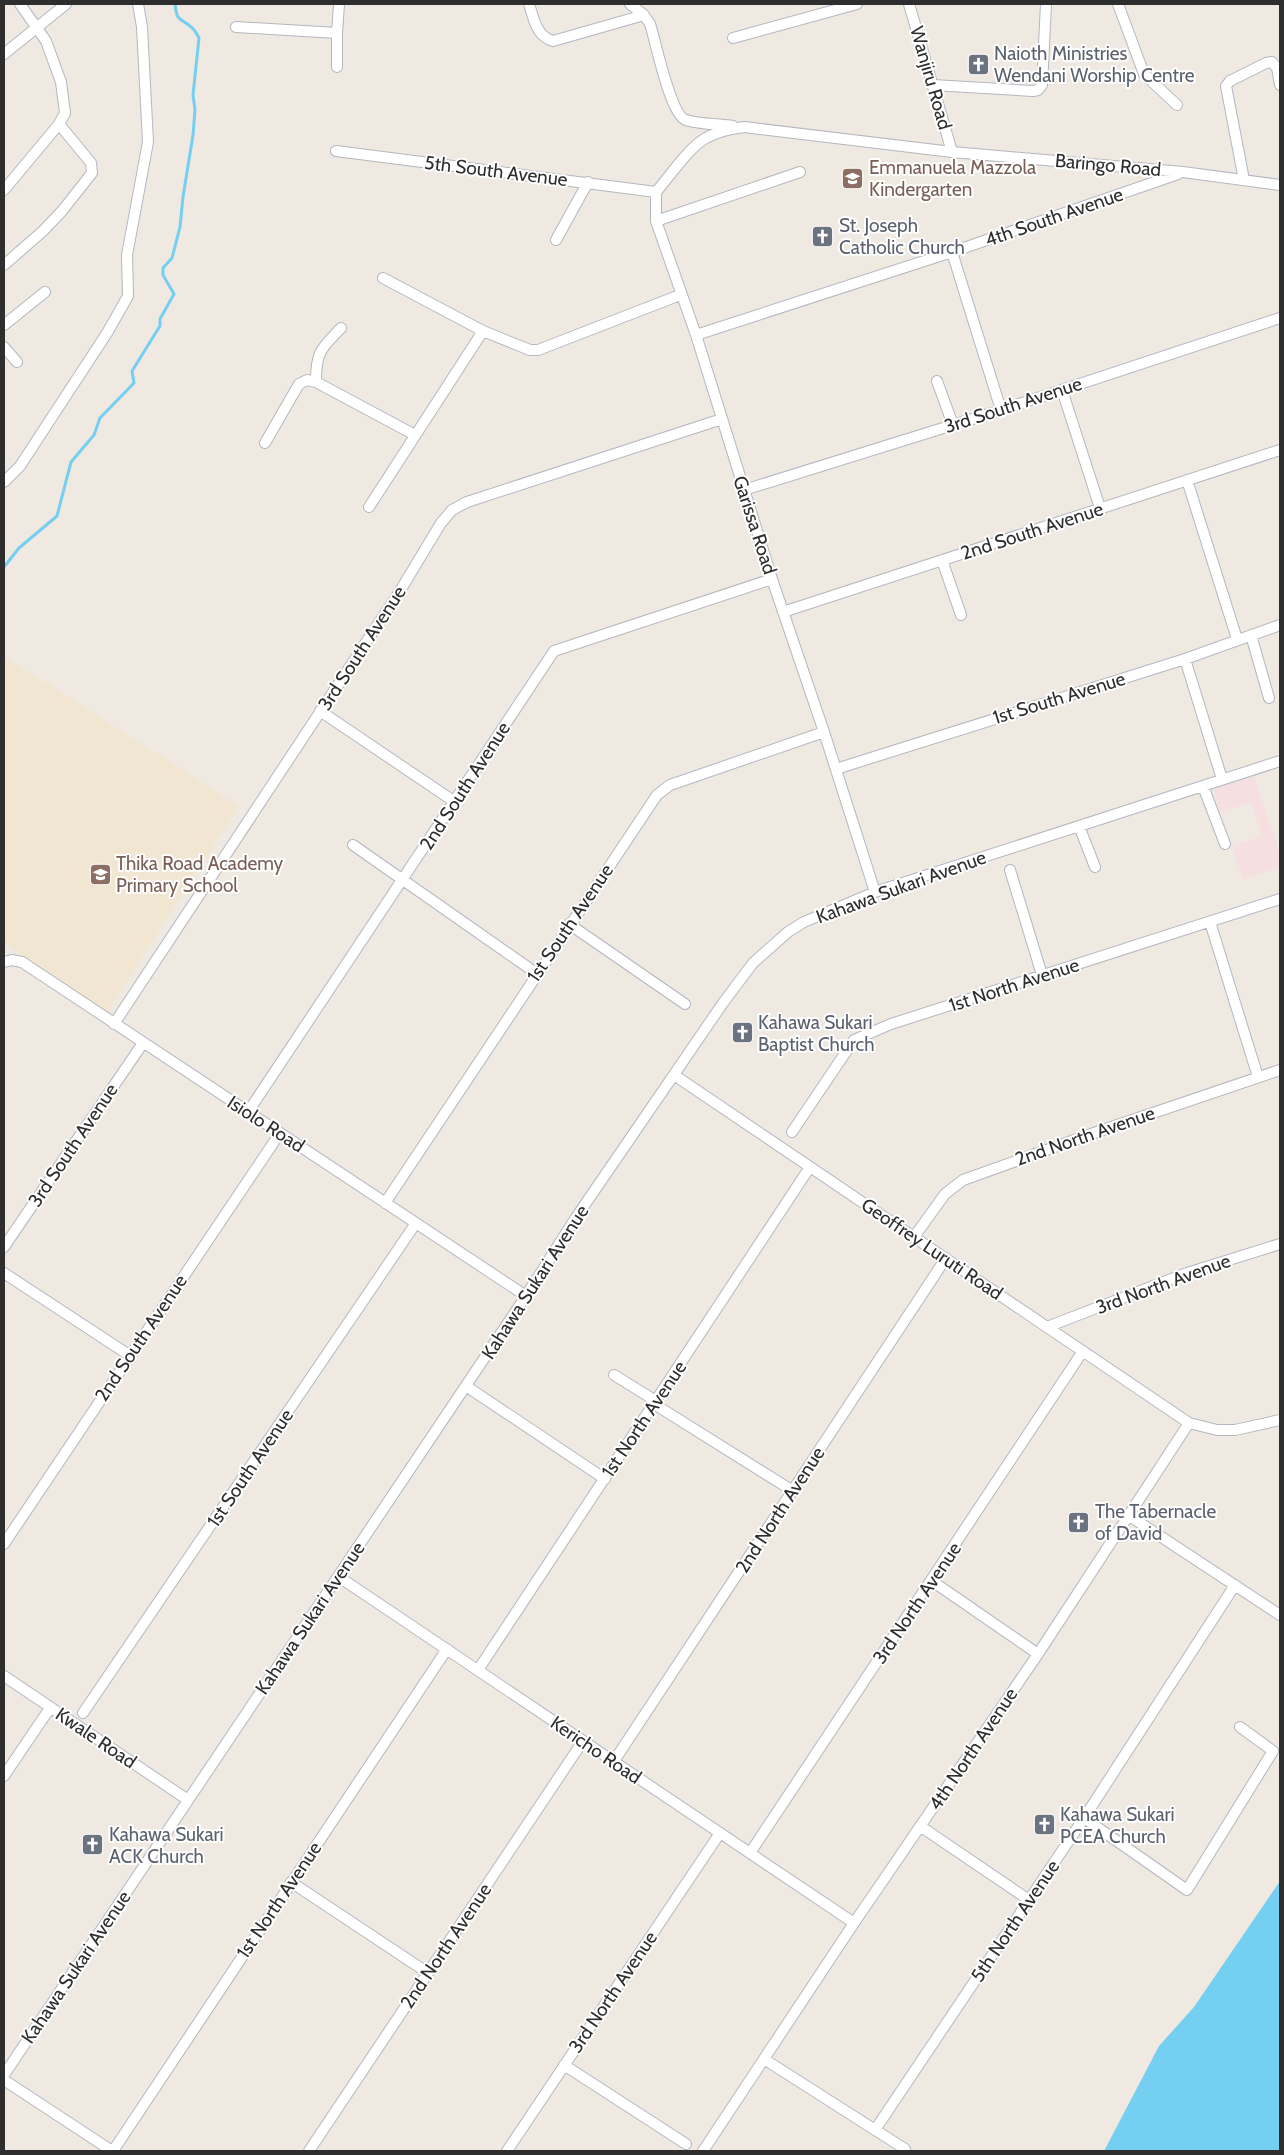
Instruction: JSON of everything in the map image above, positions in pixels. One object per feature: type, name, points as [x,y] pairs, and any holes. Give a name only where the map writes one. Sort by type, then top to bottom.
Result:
[{"type":"street","points":[[4,190],[59,124],[65,113],[65,100],[52,56],[37,26],[20,4]]},
{"type":"street","points":[[4,54],[66,4]]},
{"type":"street","points":[[4,482],[20,466],[107,333],[128,296],[127,255],[148,142],[142,27],[138,4]]},
{"type":"street","points":[[338,66],[337,33],[339,4]]},
{"type":"street","points":[[529,4],[538,31],[544,38],[553,41],[644,15]]},
{"type":"street","points":[[630,4],[644,15],[650,24],[670,98],[682,118],[688,121],[744,127]]},
{"type":"street","points":[[733,38],[857,4]]},
{"type":"street","name":"Wanjiru Road","points":[[909,4],[952,152]]},
{"type":"street","points":[[933,85],[1038,90],[1042,85],[1046,4]]},
{"type":"street","points":[[1118,4],[1144,74],[1177,105]]},
{"type":"street","points":[[236,27],[337,33]]},
{"type":"street","points":[[1244,180],[1226,86],[1230,81],[1260,65],[1272,62],[1277,68],[1280,85]]},
{"type":"street","points":[[4,265],[43,232],[92,173],[91,163],[59,124]]},
{"type":"street","name":"Baringo Road","points":[[656,192],[694,147],[707,137],[723,130],[744,127],[952,152],[1183,172],[1280,185]]},
{"type":"street","name":"5th South Avenue","points":[[336,151],[656,192]]},
{"type":"street","points":[[656,221],[800,172]]},
{"type":"street","name":"4th South Avenue","points":[[696,335],[952,252],[1183,172]]},
{"type":"street","points":[[556,240],[588,182]]},
{"type":"street","name":"Garissa Road","points":[[656,192],[656,221],[680,295],[696,335],[772,579],[824,732],[875,892]]},
{"type":"street","points":[[952,252],[1001,410]]},
{"type":"street","points":[[383,278],[484,331],[521,348],[530,350],[538,350],[680,295]]},
{"type":"street","points":[[4,325],[45,292]]},
{"type":"street","name":"3rd South Avenue","points":[[744,490],[1001,410],[1280,318]]},
{"type":"street","points":[[316,382],[316,361],[323,348],[341,328]]},
{"type":"street","points":[[369,507],[484,331]]},
{"type":"street","points":[[4,347],[17,362]]},
{"type":"street","points":[[265,443],[299,384],[307,380],[316,382],[415,435]]},
{"type":"street","points":[[937,381],[952,425]]},
{"type":"street","points":[[1062,390],[1100,508]]},
{"type":"street","name":"3rd South Avenue","points":[[114,1024],[400,591],[440,523],[452,510],[467,502],[722,419]]},
{"type":"street","name":"2nd South Avenue","points":[[783,612],[1280,450]]},
{"type":"street","points":[[1187,480],[1237,639]]},
{"type":"street","points":[[942,560],[961,615]]},
{"type":"street","name":"2nd South Avenue","points":[[248,1112],[554,652],[772,579]]},
{"type":"street","name":"1st South Avenue","points":[[836,770],[1185,659],[1280,625]]},
{"type":"street","points":[[1250,635],[1269,698]]},
{"type":"street","points":[[1185,659],[1222,779]]},
{"type":"street","points":[[320,711],[455,802]]},
{"type":"street","name":"1st South Avenue","points":[[385,1203],[569,924],[662,789],[824,732]]},
{"type":"street","name":"Kahawa Sukari Avenue","points":[[4,2075],[466,1386],[575,1219],[728,996],[753,963],[775,942],[804,922],[875,892],[1280,761]]},
{"type":"street","points":[[1203,786],[1225,844]]},
{"type":"street","points":[[1079,826],[1095,867]]},
{"type":"street","points":[[352,845],[536,974]]},
{"type":"street","points":[[1010,870],[1042,975]]},
{"type":"street","name":"1st North Avenue","points":[[782,1148],[854,1040],[892,1024],[1280,899]]},
{"type":"street","points":[[1210,922],[1258,1077]]},
{"type":"street","points":[[569,924],[685,1004]]},
{"type":"street","name":"Isiolo Road","points":[[4,962],[12,960],[22,962],[526,1296]]},
{"type":"street","name":"3rd South Avenue","points":[[4,1247],[143,1043]]},
{"type":"street","name":"2nd North Avenue","points":[[914,1237],[945,1194],[963,1180],[1280,1070]]},
{"type":"street","name":"Geoffrey Luruti Road","points":[[674,1075],[1189,1423]]},
{"type":"street","name":"2nd South Avenue","points":[[4,1544],[129,1355],[280,1133]]},
{"type":"street","name":"1st North Avenue","points":[[478,1670],[810,1167]]},
{"type":"street","name":"1st South Avenue","points":[[80,1718],[416,1223]]},
{"type":"street","name":"3rd North Avenue","points":[[1047,1327],[1186,1273],[1280,1244]]},
{"type":"street","name":"2nd North Avenue","points":[[614,1761],[946,1258]]},
{"type":"street","points":[[4,1273],[129,1355]]},
{"type":"street","name":"3rd North Avenue","points":[[750,1853],[1083,1351]]},
{"type":"street","points":[[614,1375],[793,1491]]},
{"type":"street","points":[[466,1386],[604,1479]]},
{"type":"street","points":[[1189,1423],[1217,1430],[1235,1430],[1280,1420]]},
{"type":"street","name":"4th North Avenue","points":[[703,2151],[854,1923],[1038,1654],[1189,1423]]},
{"type":"street","points":[[1128,1514],[1280,1615]]},
{"type":"street","name":"Kericho Road","points":[[339,1576],[854,1923]]},
{"type":"street","points":[[932,1581],[1038,1654]]},
{"type":"street","name":"5th North Avenue","points":[[875,2130],[1084,1818],[1235,1585]]},
{"type":"street","name":"1st North Avenue","points":[[113,2151],[447,1649]]},
{"type":"street","name":"Kwale Road","points":[[4,1676],[50,1708],[80,1718],[188,1800]]},
{"type":"street","points":[[4,1776],[50,1708]]},
{"type":"street","points":[[1084,1818],[1187,1890],[1273,1751],[1240,1727]]},
{"type":"street","name":"2nd North Avenue","points":[[309,2151],[583,1741]]},
{"type":"street","points":[[920,1826],[1029,1900]]},
{"type":"street","name":"3rd North Avenue","points":[[507,2151],[720,1833]]},
{"type":"street","points":[[291,1882],[428,1973]]},
{"type":"street","points":[[764,2059],[904,2150]]},
{"type":"street","points":[[564,2065],[686,2144]]},
{"type":"street","points":[[4,2080],[113,2151]]},
{"type":"shaded area","name":"Thika Road Academy Primary School","points":[[4,656],[239,806],[107,1012],[4,943]]},
{"type":"shaded area","points":[[1254,776],[1280,854],[1280,867],[1243,879],[1232,846],[1262,836],[1251,802],[1220,812],[1213,790]]},
{"type":"water","points":[[1280,1881],[1280,2151],[1104,2151],[1159,2046],[1194,2007]]},
{"type":"waterway","points":[[4,567],[19,548],[57,516],[71,462],[94,435],[100,418],[134,383],[132,371],[160,326],[160,319],[174,294],[163,275],[163,268],[172,258],[180,227],[193,135],[195,110],[193,95],[199,38],[192,28],[178,17],[175,4]]},
{"type":"place","name":"Naioth Ministries Wendani Worship Centre","points":[[978,64]]},
{"type":"place","name":"Emmanuela Mazzola Kindergarten","points":[[853,178]]},
{"type":"place","name":"St. Joseph Catholic Church","points":[[823,236]]},
{"type":"place","name":"Thika Road Academy Primary School","points":[[100,874]]},
{"type":"place","name":"Kahawa Sukari Baptist Church","points":[[742,1033]]},
{"type":"place","name":"The Tabernacle of David","points":[[1079,1522]]},
{"type":"place","name":"Kahawa Sukari PCEA Church","points":[[1044,1825]]},
{"type":"place","name":"Kahawa Sukari ACK Church","points":[[93,1845]]}]
